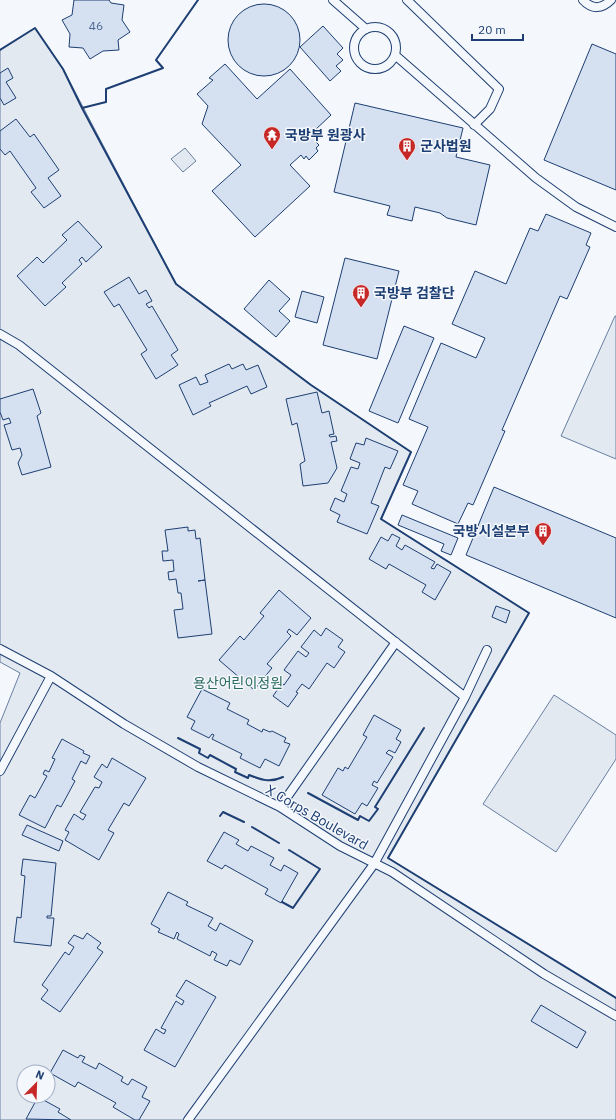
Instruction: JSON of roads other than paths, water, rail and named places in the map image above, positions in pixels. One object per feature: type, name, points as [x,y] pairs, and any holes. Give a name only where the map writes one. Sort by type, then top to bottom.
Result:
[{"type":"lane","points":[[333,0],[366,29]]},
{"type":"lane","points":[[407,0],[499,89],[490,108],[474,125]]},
{"type":"lane","points":[[584,0],[588,5],[597,8],[607,4],[611,0]]},
{"type":"lane","points":[[377,27],[390,33],[396,45],[395,55],[389,64],[384,68],[377,70],[363,66],[354,55],[353,48],[358,34],[366,29],[377,27]]},
{"type":"lane","points":[[395,55],[474,125],[548,186],[576,207],[616,227]]},
{"type":"lane","points":[[0,334],[19,345],[465,697]]},
{"type":"lane","points":[[280,807],[396,642]]},
{"type":"lane","name":"X Corps Boulevard","points":[[0,649],[51,676],[124,724],[198,767],[280,807],[340,846],[410,883],[544,974],[616,1016]]},
{"type":"lane","points":[[188,1120],[374,864],[465,697],[488,650]]},
{"type":"lane","points":[[0,771],[51,676]]},
{"type":"place","name":"국방부 원광사","points":[[272,150]]},
{"type":"place","name":"군사법원","points":[[407,161]]},
{"type":"place","name":"국방부 검찰단","points":[[361,308]]},
{"type":"place","name":"국방시설본부","points":[[543,546]]},
{"type":"park label","name":"용산어린이정원","points":[[238,683]]}]
